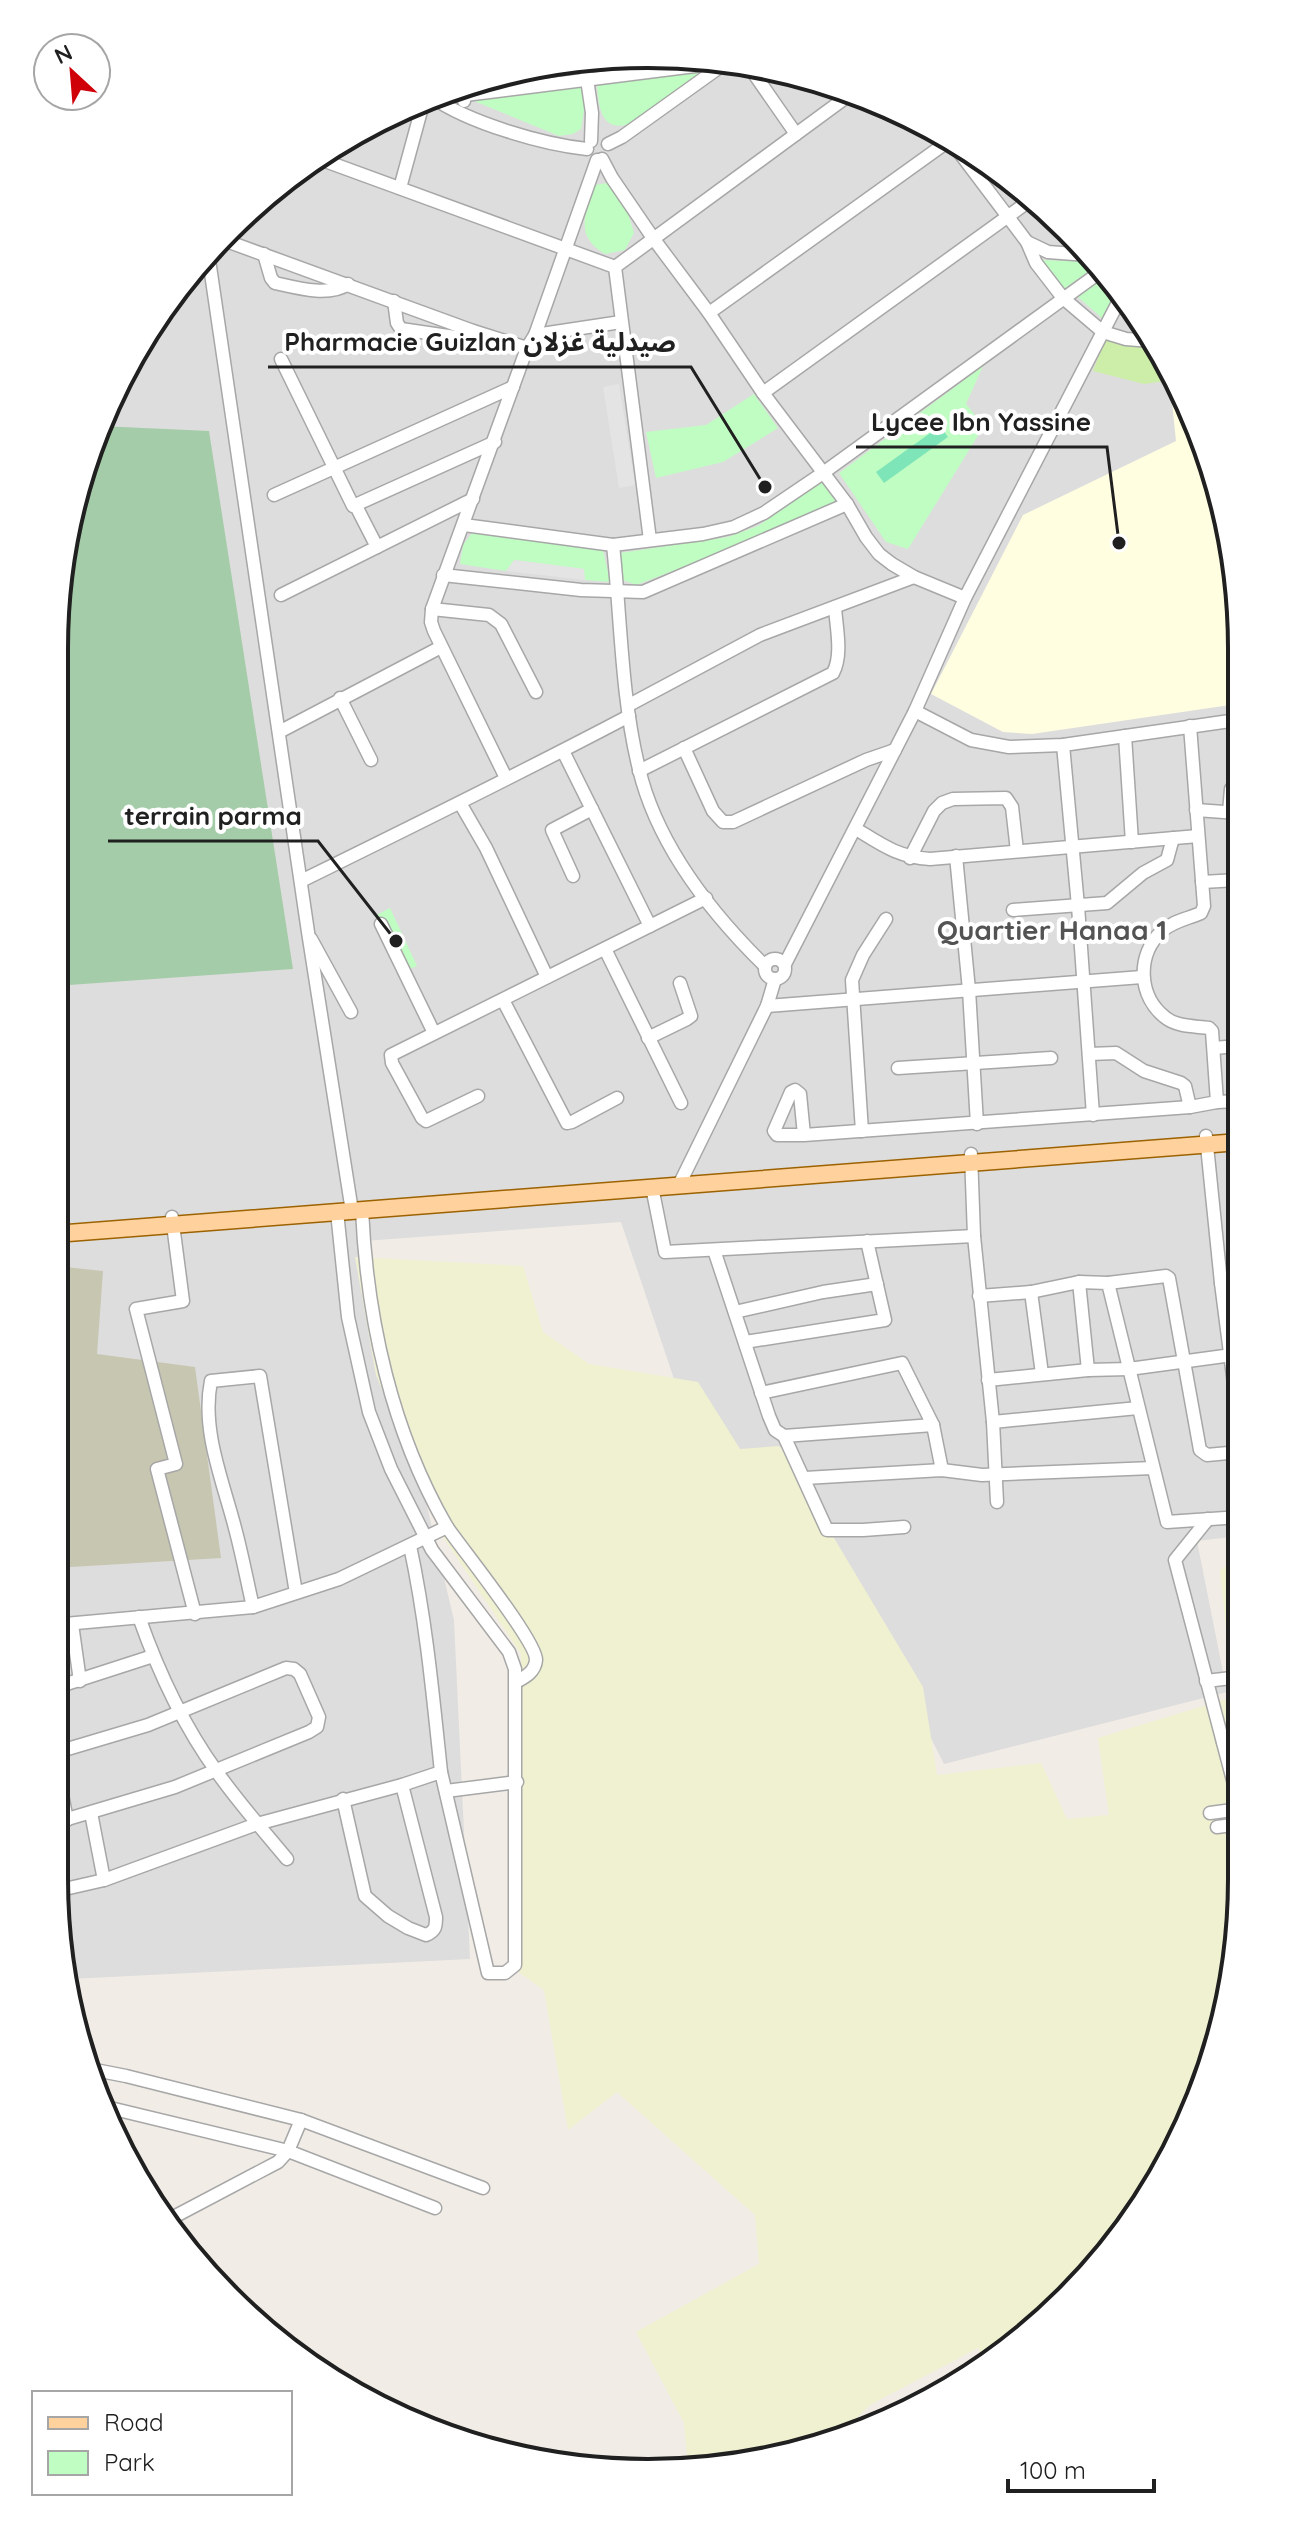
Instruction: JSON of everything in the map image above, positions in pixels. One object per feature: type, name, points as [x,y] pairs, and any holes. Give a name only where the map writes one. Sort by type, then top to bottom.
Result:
[{"type":"main road","points":[[1207,1141],[1228,1136]]},
{"type":"main road","points":[[68,1233],[681,1181],[1228,1142]]},
{"type":"main road","points":[[570,1190],[652,1187],[681,1181]]},
{"type":"main road","points":[[68,1225],[173,1222]]},
{"type":"street","points":[[484,92],[666,68]]},
{"type":"street","points":[[446,105],[481,121],[557,145],[597,143],[622,137],[707,71]]},
{"type":"street","points":[[506,778],[441,647],[431,622],[432,609],[565,248],[600,160],[608,153],[597,143],[586,72]]},
{"type":"street","points":[[757,78],[796,134]]},
{"type":"street","points":[[460,112],[464,98]]},
{"type":"street","points":[[615,267],[841,101]]},
{"type":"street","points":[[400,188],[420,115]]},
{"type":"street","points":[[597,143],[589,156],[600,160],[763,393],[847,504],[879,554],[914,577],[965,598]]},
{"type":"street","points":[[709,313],[940,147]]},
{"type":"street","points":[[331,163],[615,267]]},
{"type":"street","points":[[969,165],[1027,242],[1036,263],[1063,298],[1103,332],[1139,340]]},
{"type":"street","points":[[763,393],[1022,206]]},
{"type":"street","points":[[1027,242],[1048,252],[1073,254]]},
{"type":"street","points":[[233,243],[527,348]]},
{"type":"street","points":[[264,254],[275,283],[329,291],[339,290],[348,284]]},
{"type":"street","points":[[615,267],[650,540]]},
{"type":"street","points":[[210,268],[350,1209],[382,1360],[394,1405],[427,1492],[447,1527],[514,1618],[536,1656],[536,1664],[530,1674],[516,1682]]},
{"type":"street","points":[[464,525],[613,545],[734,527],[764,513],[823,473],[1093,277]]},
{"type":"street","points":[[394,301],[397,323],[401,329],[455,337],[473,331]]},
{"type":"street","points":[[681,1181],[767,1006],[775,979],[784,974],[785,964],[915,711],[965,598],[1116,306]]},
{"type":"street","points":[[535,335],[621,322]]},
{"type":"street","points":[[281,359],[350,504],[356,506],[495,442]]},
{"type":"street","points":[[274,495],[513,387]]},
{"type":"street","points":[[281,595],[473,499]]},
{"type":"street","points":[[443,575],[581,590],[643,592],[847,504]]},
{"type":"street","points":[[356,506],[377,547]]},
{"type":"street","points":[[613,545],[629,710],[639,771],[652,808],[672,849],[706,898],[765,966],[767,975],[775,979]]},
{"type":"street","points":[[301,881],[563,751],[760,635],[914,577]]},
{"type":"street","points":[[639,771],[833,673],[838,648],[835,607]]},
{"type":"street","points":[[432,609],[496,618],[536,692]]},
{"type":"street","points":[[279,732],[441,647]]},
{"type":"street","points":[[340,698],[371,760]]},
{"type":"street","points":[[915,711],[971,740],[1009,747],[1063,745],[1228,721]]},
{"type":"street","points":[[1190,726],[1203,910],[1176,922],[1155,938],[1145,960],[1142,977],[1150,998],[1166,1018],[1176,1024],[1209,1028],[1213,1036],[1217,1102]]},
{"type":"street","points":[[1125,736],[1132,842]]},
{"type":"street","points":[[1063,745],[1093,1115]]},
{"type":"street","points":[[684,748],[713,811],[723,822],[733,822],[866,760],[895,750]]},
{"type":"street","points":[[563,751],[650,926]]},
{"type":"street","points":[[910,858],[934,811],[942,803],[953,799],[1006,798],[1012,807],[1017,851]]},
{"type":"street","points":[[460,803],[486,848],[547,977]]},
{"type":"street","points":[[573,876],[552,830],[592,809]]},
{"type":"street","points":[[1196,810],[1228,812]]},
{"type":"street","points":[[856,829],[910,858],[1198,836]]},
{"type":"street","points":[[1013,910],[1099,904],[1111,900],[1143,873],[1167,860],[1173,838]]},
{"type":"street","points":[[956,856],[969,990],[977,1124]]},
{"type":"street","points":[[1202,882],[1228,881]]},
{"type":"street","points":[[478,1096],[426,1121],[392,1063],[391,1055],[706,898]]},
{"type":"street","points":[[862,1131],[852,980],[886,919]]},
{"type":"street","points":[[381,924],[434,1033]]},
{"type":"street","points":[[308,932],[351,1012]]},
{"type":"street","points":[[605,949],[681,1103]]},
{"type":"street","points":[[765,966],[767,961],[777,958],[785,964]]},
{"type":"street","points":[[767,1006],[1142,977]]},
{"type":"street","points":[[648,1038],[691,1016],[680,983]]},
{"type":"street","points":[[503,1000],[567,1123],[617,1098]]},
{"type":"street","points":[[1214,1048],[1228,1047]]},
{"type":"street","points":[[1089,1054],[1116,1053],[1144,1071],[1181,1083],[1185,1086],[1190,1107]]},
{"type":"street","points":[[898,1068],[1051,1058]]},
{"type":"street","points":[[804,1135],[1093,1115],[1228,1101]]},
{"type":"street","points":[[1207,1141],[1221,1283],[1228,1319]]},
{"type":"street","points":[[971,1159],[974,1236],[993,1422],[997,1502]]},
{"type":"street","points":[[652,1187],[665,1252],[974,1236]]},
{"type":"street","points":[[350,1209],[348,1317],[369,1412],[391,1469],[432,1550],[509,1652],[515,1669],[515,1965],[505,1973],[488,1973],[441,1772],[429,1660],[410,1546]]},
{"type":"street","points":[[173,1222],[183,1301],[136,1309],[176,1464],[157,1469],[195,1614]]},
{"type":"street","points":[[745,1342],[885,1320],[867,1241]]},
{"type":"street","points":[[714,1250],[773,1427],[779,1434],[933,1425]]},
{"type":"street","points":[[979,1296],[1031,1292],[1079,1282],[1108,1283],[1166,1276],[1169,1278],[1200,1450],[1207,1455],[1228,1453]]},
{"type":"street","points":[[1079,1282],[1088,1370]]},
{"type":"street","points":[[1221,1283],[1228,1282]]},
{"type":"street","points":[[1108,1283],[1167,1522],[1228,1518]]},
{"type":"street","points":[[735,1312],[798,1296],[877,1284]]},
{"type":"street","points":[[1031,1292],[1042,1374]]},
{"type":"street","points":[[988,1380],[1129,1369],[1228,1356]]},
{"type":"street","points":[[761,1393],[902,1363],[933,1425],[942,1470]]},
{"type":"street","points":[[253,1607],[210,1427],[208,1408],[211,1381],[260,1376],[296,1593]]},
{"type":"street","points":[[993,1422],[1138,1408]]},
{"type":"street","points":[[784,1436],[827,1530],[904,1527]]},
{"type":"street","points":[[805,1478],[942,1470],[995,1475],[1153,1468]]},
{"type":"street","points":[[1208,1519],[1175,1560],[1228,1761]]},
{"type":"street","points":[[68,1624],[253,1607],[339,1579],[447,1527]]},
{"type":"street","points":[[139,1617],[179,1711],[215,1770],[287,1859]]},
{"type":"street","points":[[72,1624],[80,1681]]},
{"type":"street","points":[[68,1684],[153,1656]]},
{"type":"street","points":[[68,1749],[148,1725],[278,1669],[294,1669],[300,1674],[319,1717],[317,1727],[175,1787],[68,1819]]},
{"type":"street","points":[[1206,1681],[1228,1678]]},
{"type":"street","points":[[1223,1742],[1228,1741]]},
{"type":"street","points":[[68,1888],[104,1880],[257,1824],[441,1772]]},
{"type":"street","points":[[446,1791],[517,1782]]},
{"type":"street","points":[[343,1799],[365,1896],[388,1916],[426,1935],[434,1931],[436,1917],[402,1785]]},
{"type":"street","points":[[1210,1813],[1228,1810]]},
{"type":"street","points":[[91,1813],[104,1880]]},
{"type":"street","points":[[1217,1827],[1228,1826]]},
{"type":"street","points":[[101,2071],[301,2120],[483,2188]]},
{"type":"street","points":[[116,2109],[288,2151],[435,2208]]},
{"type":"street","points":[[176,2216],[278,2162],[288,2151],[301,2120]]},
{"type":"shaded area","points":[[610,69],[686,69],[724,73],[798,88],[870,112],[938,146],[1001,188],[1058,238],[1108,295],[1168,391],[1197,462],[1217,535],[1227,610],[1228,648],[1228,1537],[1197,1541],[1227,1692],[944,1764],[783,1447],[700,1456],[621,1222],[364,1241],[454,1620],[470,1959],[77,1979],[68,1879],[68,648],[73,572],[79,535],[99,462],[112,426],[146,358],[188,295],[212,266],[238,238],[295,188],[391,128],[426,112],[498,88],[535,79]]},
{"type":"shaded area","points":[[619,384],[635,485],[619,488],[603,387]]},
{"type":"shaded area","points":[[1172,399],[1197,462],[1217,535],[1227,610],[1228,705],[1032,734],[1003,732],[931,694],[1023,515],[1176,441]]},
{"type":"shaded area","points":[[112,427],[209,431],[293,969],[68,985],[69,610],[79,535]]},
{"type":"shaded area","points":[[514,560],[584,569],[585,580],[506,571]]},
{"type":"shaded area","points":[[355,1257],[523,1266],[543,1332],[589,1364],[698,1382],[740,1449],[779,1446],[923,1687],[937,1775],[1041,1763],[1067,1819],[1109,1815],[1098,1738],[1228,1699],[1228,1879],[1223,1955],[1208,2029],[1184,2101],[1150,2169],[1108,2232],[1058,2289],[981,2353],[978,2348],[870,2405],[853,2421],[834,2428],[761,2448],[687,2458],[684,2423],[636,2332],[759,2264],[755,2215],[617,2092],[568,2130],[544,1990],[514,1969],[521,1654],[441,1534],[376,1375]]},
{"type":"shaded area","points":[[68,1267],[103,1271],[97,1354],[195,1367],[221,1558],[68,1567]]},
{"type":"shaded area","points":[[1228,1565],[1228,1648],[1220,1570]]},
{"type":"green space","points":[[696,70],[705,73],[634,122],[623,125],[615,125],[604,117],[597,83]]},
{"type":"green space","points":[[580,84],[585,104],[581,129],[573,134],[559,136],[474,101],[474,98]]},
{"type":"green space","points":[[607,183],[626,207],[634,233],[625,250],[605,254],[589,240],[585,223],[595,185]]},
{"type":"green space","points":[[1042,260],[1080,261],[1088,271],[1064,289]]},
{"type":"green space","points":[[1097,282],[1112,301],[1103,319],[1078,297]]},
{"type":"green space","points":[[1106,337],[1141,343],[1163,381],[1144,384],[1093,371]]},
{"type":"green space","points":[[983,366],[966,404],[984,426],[908,549],[886,542],[839,473]]},
{"type":"green space","points":[[754,394],[778,428],[723,462],[656,478],[646,432],[706,425]]},
{"type":"green space","points":[[940,426],[948,437],[884,483],[876,472]]},
{"type":"green space","points":[[822,480],[838,504],[636,585],[623,580],[620,553],[728,537],[758,526]]},
{"type":"green space","points":[[472,533],[603,550],[610,582],[585,580],[583,569],[515,560],[506,571],[460,564],[463,545]]},
{"type":"green space","points":[[390,908],[417,966],[402,972],[375,916]]},
{"type":"place","name":"Pharmacie Guizlan صيدلية غزلان","points":[[765,487]]},
{"type":"place","name":"Lycee Ibn Yassine","points":[[1119,543]]},
{"type":"place","name":"terrain parma","points":[[396,941]]},
{"type":"district","name":"Quartier Hanaa 1","points":[[1052,929]]}]
